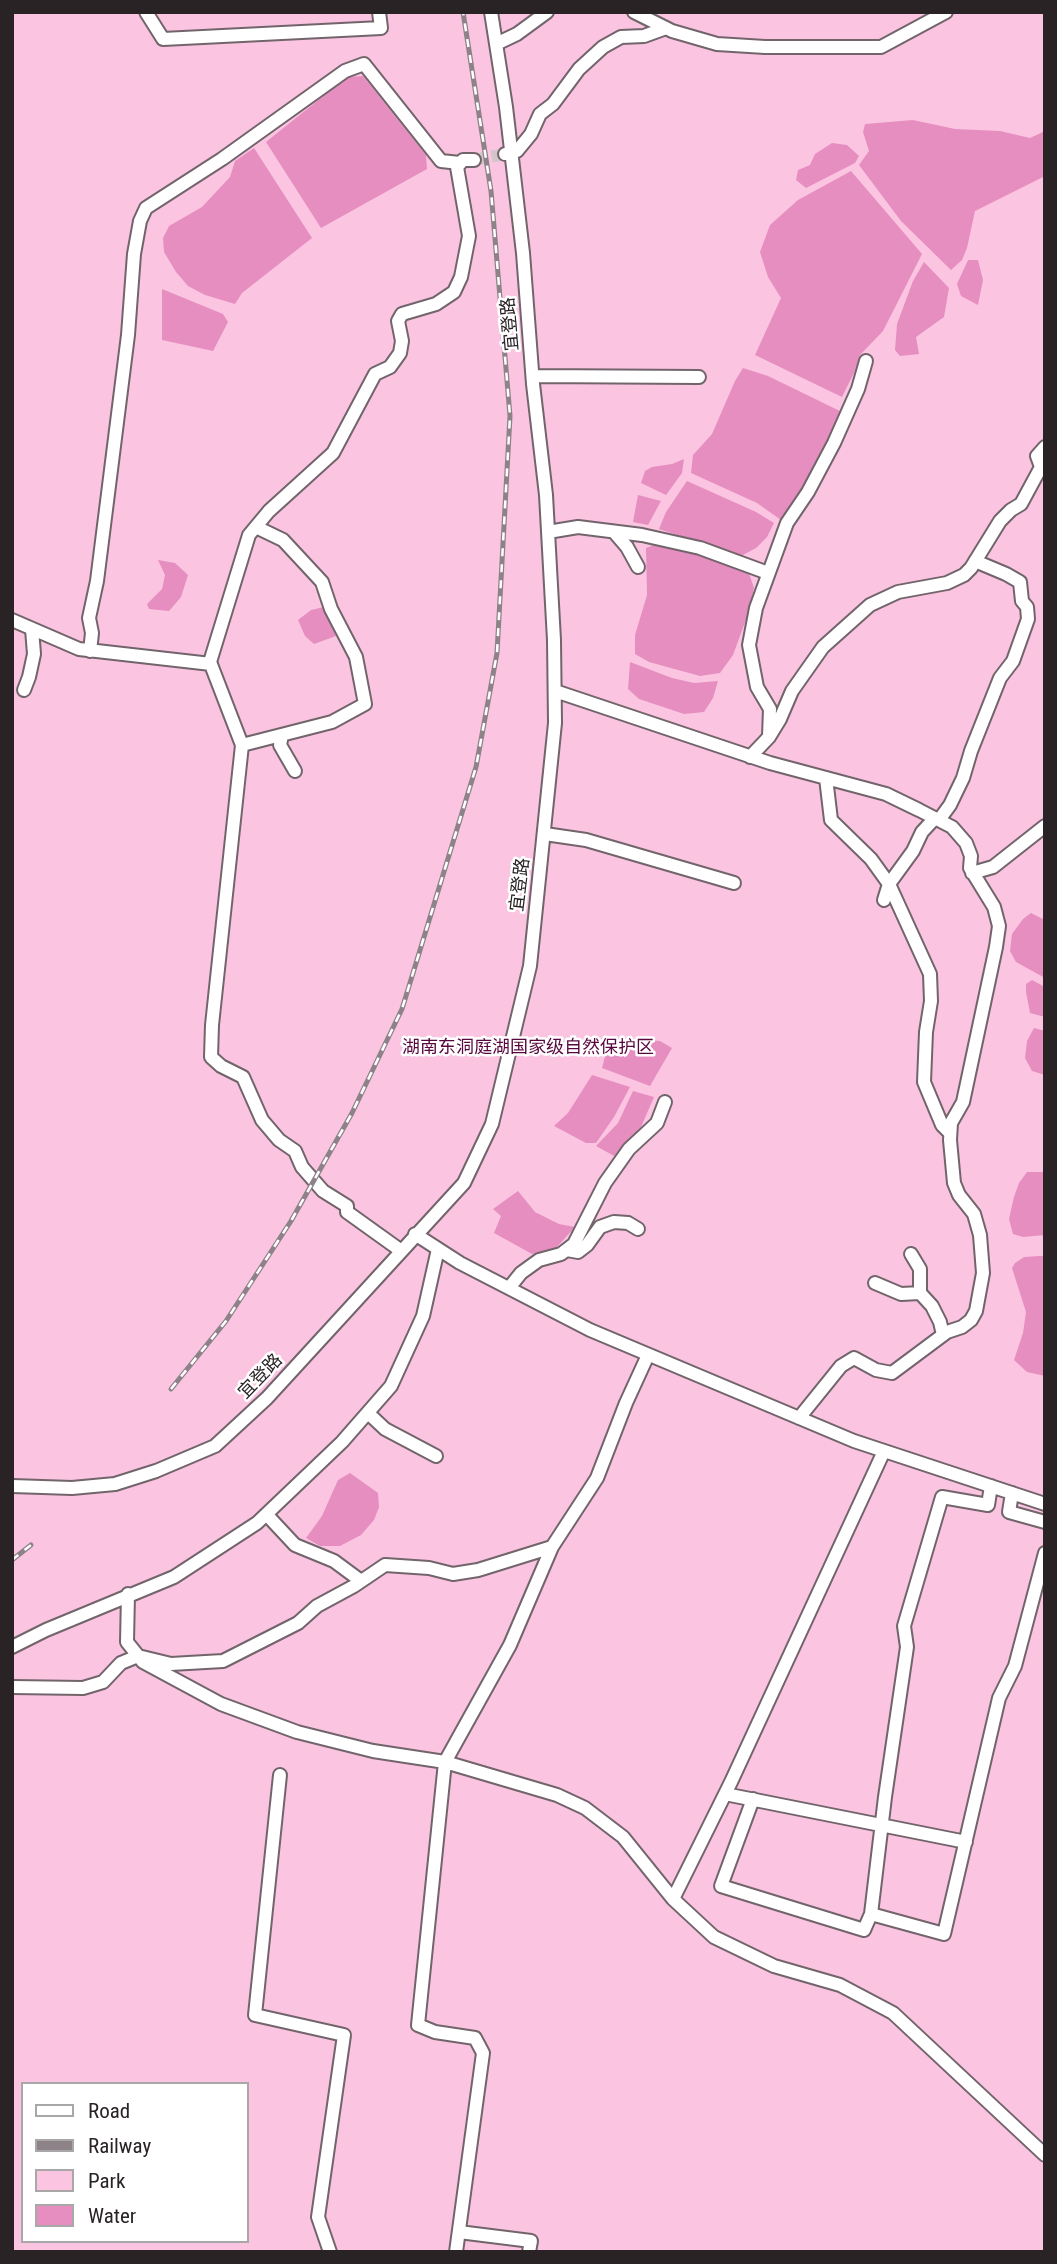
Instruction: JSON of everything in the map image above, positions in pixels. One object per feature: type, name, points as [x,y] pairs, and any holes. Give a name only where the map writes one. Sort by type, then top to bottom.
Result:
[{"type":"street","points":[[146,12],[163,39],[381,28],[379,12]]},
{"type":"street","name":"宜登路","points":[[12,1486],[72,1488],[116,1484],[156,1471],[215,1446],[267,1398],[464,1182],[492,1124],[530,966],[545,834],[555,723],[555,691],[548,532],[523,253],[491,12]]},
{"type":"street","points":[[496,44],[517,34],[547,12]]},
{"type":"street","points":[[634,12],[666,28],[717,44],[765,47],[881,47],[946,12]]},
{"type":"street","points":[[508,153],[517,151],[531,134],[540,114],[553,104],[579,69],[603,47],[621,37],[644,36],[666,28]]},
{"type":"street","points":[[90,651],[92,633],[89,618],[97,581],[128,335],[134,254],[140,221],[146,208],[222,159],[345,71],[364,64],[442,161],[460,163]]},
{"type":"street","points":[[400,1250],[347,1212],[347,1206],[323,1191],[302,1167],[295,1152],[279,1140],[262,1120],[243,1077],[221,1066],[211,1057],[212,1025],[242,745],[210,662],[249,535],[269,510],[333,453],[375,374],[390,367],[400,353],[402,341],[398,321],[402,314],[436,304],[454,292],[461,277],[469,236],[457,167],[463,160],[474,160]]},
{"type":"street","points":[[769,737],[770,709],[757,687],[749,645],[756,608],[786,523],[808,492],[834,443],[858,389],[866,361]]},
{"type":"street","points":[[533,376],[699,377]]},
{"type":"street","points":[[750,757],[769,737],[792,691],[823,647],[870,605],[898,592],[947,583],[964,575],[1000,521],[1021,504],[1041,467],[1037,456],[1045,447]]},
{"type":"street","points":[[242,745],[332,722],[365,704],[356,657],[331,609],[322,582],[283,540],[256,527]]},
{"type":"street","points":[[548,532],[578,527],[642,535],[700,548],[768,573]]},
{"type":"street","points":[[615,533],[638,567]]},
{"type":"street","points":[[884,900],[889,884],[914,851],[922,832],[950,805],[963,778],[1000,678],[1013,662],[1028,619],[1020,582],[975,561]]},
{"type":"street","points":[[12,620],[79,649],[211,664]]},
{"type":"street","points":[[24,690],[34,654],[32,629]]},
{"type":"street","points":[[555,691],[750,757],[886,794],[937,819],[952,827],[966,843],[971,856],[972,873],[994,907],[999,926],[963,1102],[951,1123],[950,1133],[954,1183],[959,1195],[974,1214],[980,1235],[983,1273],[976,1311],[971,1320],[943,1335],[892,1373],[876,1370],[854,1358],[841,1366],[799,1418]]},
{"type":"street","points":[[282,735],[280,745],[295,771]]},
{"type":"street","points":[[826,778],[831,820],[871,859],[889,884],[930,974],[931,1001],[926,1032],[925,1082],[942,1125],[950,1133]]},
{"type":"street","points":[[972,873],[993,867],[1045,826]]},
{"type":"street","points":[[545,834],[586,840],[734,883]]},
{"type":"street","points":[[509,1288],[539,1260],[561,1254],[574,1244],[605,1183],[629,1149],[657,1124],[665,1102]]},
{"type":"street","points":[[566,1250],[578,1252],[587,1245],[600,1227],[614,1222],[628,1223],[638,1229]]},
{"type":"street","points":[[415,1234],[509,1288],[590,1330],[799,1418],[884,1451],[1041,1502],[1045,1489]]},
{"type":"street","points":[[12,1647],[128,1594],[174,1577],[267,1515],[342,1442],[391,1386],[423,1316],[438,1249]]},
{"type":"street","points":[[911,1254],[920,1269],[920,1293],[936,1314],[943,1335]]},
{"type":"street","points":[[875,1283],[901,1294],[920,1293]]},
{"type":"street","points":[[456,2252],[483,2053],[475,2038],[435,2032],[418,2025],[445,1762],[510,1645],[552,1547],[597,1478],[648,1354]]},
{"type":"street","points":[[368,1413],[385,1429],[436,1456]]},
{"type":"street","points":[[673,1899],[725,1794],[884,1451]]},
{"type":"street","points":[[988,1505],[991,1486]]},
{"type":"street","points":[[1009,1512],[1012,1493]]},
{"type":"street","points":[[753,1799],[721,1886],[864,1930],[871,1914],[907,1647],[904,1626],[942,1497],[988,1505],[1045,1522]]},
{"type":"street","points":[[267,1515],[295,1545],[334,1561],[361,1581]]},
{"type":"street","points":[[12,1687],[83,1688],[103,1682],[121,1663],[138,1656],[171,1664],[223,1661],[298,1623],[317,1606],[385,1565],[429,1568],[453,1574],[478,1570],[552,1547]]},
{"type":"street","points":[[871,1914],[944,1934],[999,1698],[1015,1665],[1045,1553]]},
{"type":"street","points":[[128,1594],[127,1642],[143,1662],[221,1704],[297,1732],[373,1751],[445,1762],[558,1795],[585,1808],[623,1837],[673,1899],[714,1937],[774,1966],[840,1985],[893,2013],[1045,2155]]},
{"type":"street","points":[[280,1775],[255,2015],[344,2035],[318,2217],[330,2252]]},
{"type":"street","points":[[725,1794],[966,1842]]},
{"type":"street","points":[[458,2232],[531,2241],[529,2252]]},
{"type":"green space","name":"湖南东洞庭湖国家级自然保护区","points":[[12,12],[1045,12],[1045,2252],[12,2252]]},
{"type":"water","points":[[363,76],[426,155],[427,169],[321,228],[266,142],[347,77]]},
{"type":"water","points":[[913,120],[955,129],[1000,131],[1030,138],[1045,131],[1045,176],[975,211],[967,248],[962,260],[951,270],[901,221],[859,165],[869,151],[863,132],[865,124]]},
{"type":"water","points":[[832,143],[847,145],[859,156],[855,163],[806,188],[796,180],[798,170],[810,165],[815,154]]},
{"type":"water","points":[[254,148],[312,238],[242,293],[235,304],[205,295],[188,286],[164,252],[163,238],[169,226],[202,207],[230,177],[235,161]]},
{"type":"water","points":[[851,171],[922,254],[883,331],[860,355],[842,397],[755,355],[781,298],[768,277],[760,252],[770,225],[798,200]]},
{"type":"water","points":[[968,260],[978,260],[983,280],[978,305],[961,296],[957,284]]},
{"type":"water","points":[[924,262],[949,288],[944,317],[916,337],[919,354],[900,356],[895,350],[897,324],[913,281]]},
{"type":"water","points":[[162,289],[223,314],[228,322],[213,351],[162,340]]},
{"type":"water","points":[[743,368],[768,376],[844,413],[836,433],[811,472],[796,506],[781,520],[757,503],[691,473],[693,455],[712,434]]},
{"type":"water","points":[[684,459],[682,473],[666,495],[641,483],[645,471],[652,467]]},
{"type":"water","points":[[687,481],[774,523],[767,537],[756,548],[741,556],[659,529],[666,512]]},
{"type":"water","points":[[638,495],[661,501],[648,525],[633,522]]},
{"type":"water","points":[[659,543],[731,562],[748,570],[754,588],[748,614],[733,655],[720,673],[700,676],[649,662],[635,654],[635,635],[647,595],[646,548]]},
{"type":"water","points":[[158,560],[175,563],[188,575],[181,597],[169,611],[149,609],[147,604],[162,589],[165,575]]},
{"type":"water","points":[[324,607],[336,636],[314,644],[305,636],[298,620],[311,610]]},
{"type":"water","points":[[630,662],[672,678],[694,683],[718,681],[713,698],[704,712],[684,714],[639,699],[628,689]]},
{"type":"water","points":[[1031,913],[1045,920],[1045,978],[1016,962],[1010,951],[1012,934]]},
{"type":"water","points":[[1032,980],[1045,987],[1045,1017],[1030,1013],[1026,984]]},
{"type":"water","points":[[1034,1028],[1045,1031],[1045,1075],[1032,1071],[1025,1058],[1027,1041]]},
{"type":"water","points":[[616,1037],[660,1041],[672,1048],[650,1086],[602,1068],[607,1049]]},
{"type":"water","points":[[592,1075],[630,1087],[596,1143],[586,1143],[554,1126],[568,1113]]},
{"type":"water","points":[[633,1091],[654,1097],[641,1127],[616,1157],[596,1146],[618,1123]]},
{"type":"water","points":[[1027,1172],[1045,1172],[1045,1235],[1023,1237],[1013,1234],[1009,1219],[1019,1183]]},
{"type":"water","points":[[518,1191],[535,1212],[559,1224],[575,1227],[556,1248],[532,1254],[494,1233],[501,1216],[493,1209]]},
{"type":"water","points":[[1045,1256],[1045,1376],[1027,1372],[1014,1360],[1023,1333],[1026,1312],[1012,1268],[1024,1257]]},
{"type":"water","points":[[350,1473],[378,1493],[379,1507],[374,1520],[361,1535],[340,1546],[320,1546],[306,1538],[322,1516],[338,1480]]},
{"type":"tunnel","points":[[474,160],[505,154]]},
{"type":"railway","points":[[171,1389],[226,1321],[291,1221],[352,1113],[402,1009],[476,767],[497,653],[510,416],[491,191],[463,12]]},
{"type":"railway","points":[[12,1560],[31,1545]]}]
